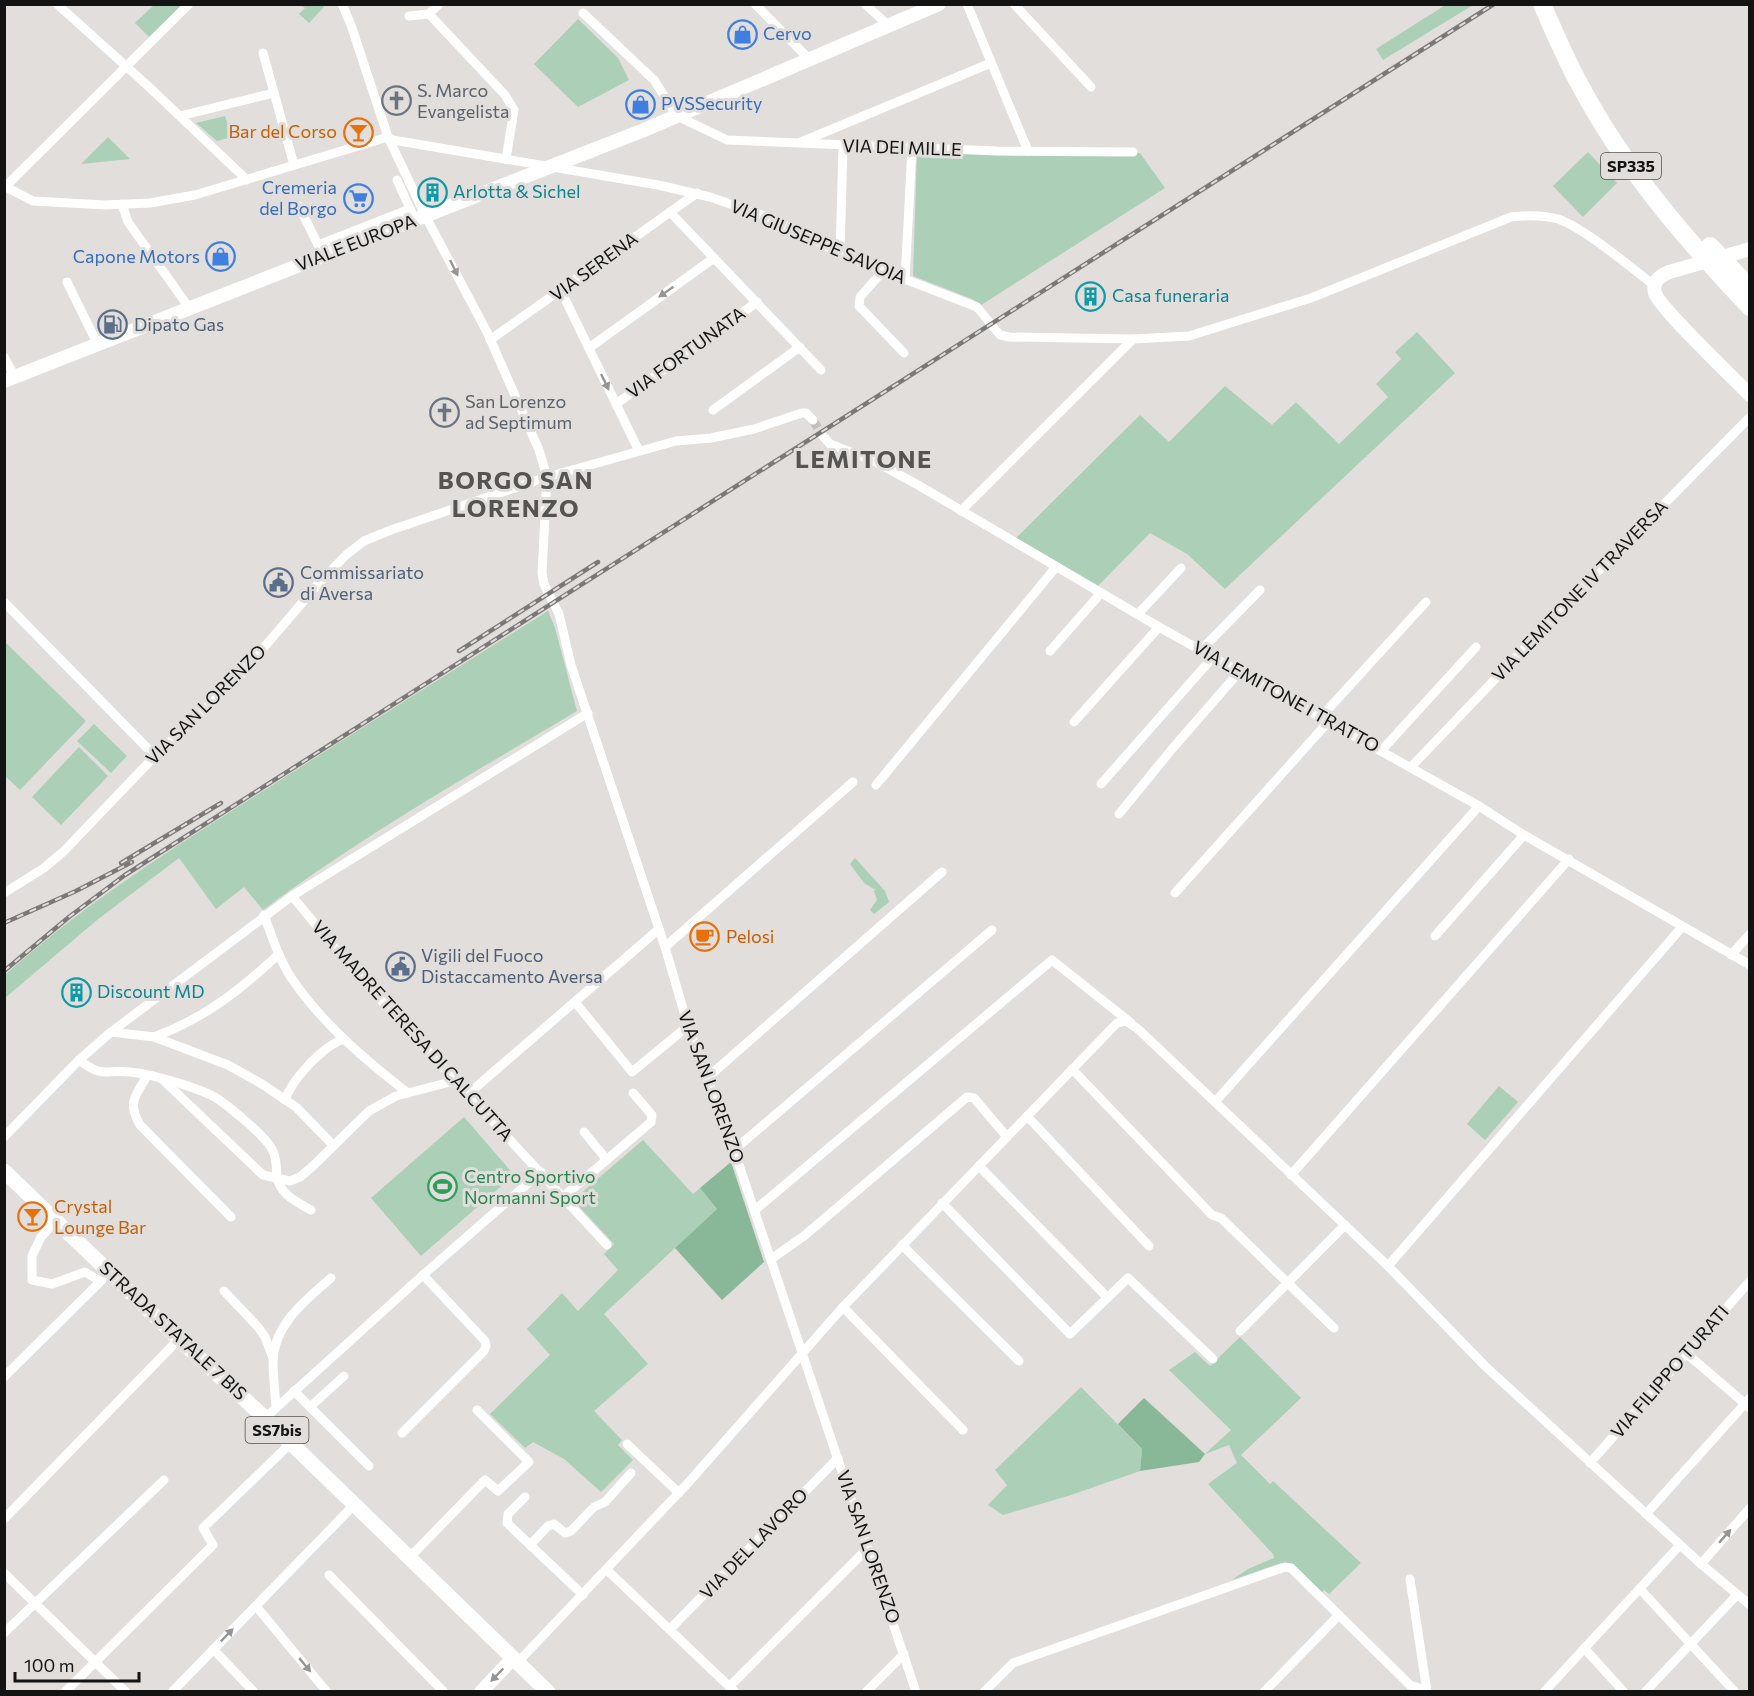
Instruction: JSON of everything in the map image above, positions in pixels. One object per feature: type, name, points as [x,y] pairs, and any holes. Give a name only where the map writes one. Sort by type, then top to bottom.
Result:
[{"type":"highway","name":"SP335","points":[[1542,4],[1581,88],[1642,183],[1678,228],[1749,307]]},
{"type":"highway","name":"SP335","points":[[1556,4],[1572,43],[1599,95],[1634,149],[1664,193],[1749,288]]},
{"type":"main road","name":"VIALE EUROPA","points":[[10,379],[190,309],[320,251],[550,168],[939,4]]},
{"type":"main road","points":[[1749,249],[1669,272],[1658,278],[1655,286],[1656,295],[1749,395]]},
{"type":"main road","name":"STRADA STATALE 7 BIS","points":[[4,1171],[56,1221],[105,1277],[270,1413],[291,1443],[548,1692]]},
{"type":"main road","points":[[481,1692],[515,1660]]},
{"type":"street","points":[[57,4],[247,180]]},
{"type":"street","points":[[189,4],[5,187],[33,201],[71,204],[150,203],[184,197],[247,180],[388,136]]},
{"type":"street","points":[[409,16],[429,14],[439,4]]},
{"type":"street","points":[[754,4],[810,60]]},
{"type":"street","points":[[865,4],[888,25]]},
{"type":"street","points":[[967,4],[1028,151]]},
{"type":"street","points":[[1014,4],[1091,87]]},
{"type":"street","name":"VIA SAN LORENZO","points":[[340,6],[417,215],[448,257],[490,340],[539,450],[547,477],[542,573],[544,584],[559,614],[570,664],[665,947],[688,1026],[734,1150],[916,1692]]},
{"type":"street","points":[[584,13],[654,80],[677,116]]},
{"type":"street","points":[[429,14],[506,95],[514,110],[506,159]]},
{"type":"street","points":[[263,53],[294,165]]},
{"type":"street","points":[[796,144],[991,63]]},
{"type":"street","points":[[180,116],[274,93]]},
{"type":"street","name":"VIA DEI MILLE","points":[[677,116],[727,140],[843,146],[1133,153]]},
{"type":"street","name":"VIA GIUSEPPE SAVOIA","points":[[388,136],[393,140],[697,193],[762,215],[799,231],[840,254],[977,307],[1000,335],[1009,338],[1133,339]]},
{"type":"street","points":[[840,254],[843,146]]},
{"type":"street","points":[[905,280],[912,148]]},
{"type":"street","points":[[397,180],[417,215]]},
{"type":"street","name":"VIA SERENA","points":[[490,340],[697,193]]},
{"type":"street","points":[[122,204],[128,222],[190,309]]},
{"type":"street","points":[[299,206],[320,251]]},
{"type":"street","points":[[669,212],[821,370]]},
{"type":"street","points":[[961,511],[1133,339],[1189,336],[1291,304],[1511,217],[1524,215],[1544,216],[1559,220],[1579,230],[1655,286]]},
{"type":"street","points":[[589,348],[714,258]]},
{"type":"street","points":[[883,271],[860,297],[858,306],[904,353]]},
{"type":"street","points":[[67,282],[98,345]]},
{"type":"street","points":[[561,291],[639,451]]},
{"type":"street","name":"VIA FORTUNATA","points":[[616,404],[757,303]]},
{"type":"street","points":[[713,410],[800,347]]},
{"type":"street","points":[[4,357],[10,379]]},
{"type":"street","points":[[547,477],[676,441],[711,438],[754,429],[802,413],[813,420]]},
{"type":"street","name":"VIA LEMITONE IV TRAVERSA","points":[[1411,767],[1749,417]]},
{"type":"street","name":"VIA LEMITONE I TRATTO","points":[[822,435],[830,444],[872,460],[1160,627],[1411,767],[1749,965]]},
{"type":"street","name":"VIA SAN LORENZO","points":[[4,893],[55,860],[155,756],[237,679],[319,583],[346,555],[364,541],[547,477]]},
{"type":"street","points":[[876,785],[1056,567]]},
{"type":"street","points":[[1138,614],[1181,568]]},
{"type":"street","points":[[1201,650],[1260,590]]},
{"type":"street","points":[[1050,651],[1101,593]]},
{"type":"street","points":[[4,602],[155,756]]},
{"type":"street","points":[[1175,893],[1426,602]]},
{"type":"street","points":[[1074,722],[1160,627]]},
{"type":"street","points":[[1381,751],[1476,647]]},
{"type":"street","points":[[1101,783],[1214,657]]},
{"type":"street","points":[[1119,814],[1240,671]]},
{"type":"street","points":[[4,1137],[79,1060],[111,1032],[264,915],[588,713]]},
{"type":"street","points":[[665,947],[853,782]]},
{"type":"street","points":[[1215,1102],[1479,806]]},
{"type":"street","points":[[1435,936],[1524,835]]},
{"type":"street","points":[[1291,1175],[1569,860]]},
{"type":"street","points":[[707,1078],[942,872]]},
{"type":"street","name":"VIA MADRE TERESA DI CALCUTTA","points":[[292,896],[354,971],[607,1245]]},
{"type":"street","points":[[264,915],[279,954],[292,978],[316,1009],[344,1039],[408,1093]]},
{"type":"street","points":[[1388,1266],[1682,927]]},
{"type":"street","points":[[467,1095],[659,929]]},
{"type":"street","points":[[734,1150],[992,930]]},
{"type":"street","points":[[1731,955],[1749,934]]},
{"type":"street","points":[[154,1037],[203,1016],[230,998],[279,954]]},
{"type":"street","points":[[754,1210],[1052,960],[1138,1029],[1388,1266],[1485,1365],[1701,1564],[1749,1603]]},
{"type":"street","points":[[575,1002],[632,1072],[688,1026]]},
{"type":"street","points":[[515,1660],[607,1570],[679,1493],[843,1307],[1117,1023],[1126,1021],[1138,1029]]},
{"type":"street","points":[[111,1032],[154,1037],[228,1065],[296,1107],[333,1145]]},
{"type":"street","points":[[285,1100],[292,1084],[309,1066],[331,1046],[344,1039]]},
{"type":"street","points":[[79,1060],[102,1074],[130,1072],[202,1091],[219,1100],[265,1138],[273,1151],[277,1179],[284,1192],[312,1210]]},
{"type":"street","points":[[1072,1069],[1212,1215],[1221,1218],[1334,1328]]},
{"type":"street","points":[[147,1076],[134,1099],[132,1112],[140,1125],[231,1217]]},
{"type":"street","points":[[163,1080],[262,1175],[290,1181],[300,1177],[369,1111],[396,1096],[454,1081]]},
{"type":"street","points":[[563,1197],[651,1122],[652,1115],[633,1093]]},
{"type":"street","points":[[771,1259],[804,1236],[967,1097],[974,1098],[1007,1137]]},
{"type":"street","points":[[1027,1116],[1149,1246]]},
{"type":"street","points":[[584,1132],[607,1160]]},
{"type":"street","points":[[979,1166],[1107,1297]]},
{"type":"street","points":[[270,1413],[541,1172]]},
{"type":"street","points":[[942,1203],[1071,1334],[1128,1278],[1214,1359]]},
{"type":"street","points":[[56,1221],[41,1236],[32,1256],[32,1280],[52,1284],[85,1272],[105,1277]]},
{"type":"street","points":[[1240,1331],[1345,1225]]},
{"type":"street","points":[[902,1245],[1019,1361]]},
{"type":"street","points":[[402,1433],[484,1351],[486,1346],[485,1341],[423,1275]]},
{"type":"street","points":[[4,1377],[105,1277]]},
{"type":"street","points":[[270,1413],[273,1359],[278,1338],[286,1323],[303,1303],[331,1278]]},
{"type":"street","name":"VIA FILIPPO TURATI","points":[[1590,1463],[1749,1281]]},
{"type":"street","points":[[224,1291],[258,1327],[265,1337],[273,1359]]},
{"type":"street","points":[[843,1307],[963,1430]]},
{"type":"street","points":[[4,1519],[179,1339]]},
{"type":"street","points":[[1646,1514],[1748,1403],[1686,1353]]},
{"type":"street","points":[[310,1407],[344,1376]]},
{"type":"street","points":[[294,1391],[369,1466]]},
{"type":"street","points":[[409,1558],[485,1480],[498,1491],[529,1462],[477,1410]]},
{"type":"street","points":[[65,1692],[213,1545],[203,1528],[291,1443]]},
{"type":"street","points":[[627,1444],[679,1493]]},
{"type":"street","name":"VIA DEL LAVORO","points":[[670,1629],[838,1458]]},
{"type":"street","points":[[530,1545],[548,1526],[554,1524],[565,1533],[571,1531],[594,1508],[605,1502],[631,1473]]},
{"type":"street","points":[[4,1633],[164,1480]]},
{"type":"street","points":[[525,1497],[508,1514],[507,1523],[583,1595]]},
{"type":"street","points":[[172,1692],[354,1505]]},
{"type":"street","points":[[1701,1564],[1749,1508]]},
{"type":"street","points":[[1544,1692],[1680,1545]]},
{"type":"street","points":[[607,1570],[732,1689],[868,1548]]},
{"type":"street","points":[[984,1692],[1013,1663],[1285,1567],[1291,1568],[1324,1600],[1407,1688],[1426,1691],[1410,1579]]},
{"type":"street","points":[[4,1573],[126,1692]]},
{"type":"street","points":[[329,1575],[444,1692]]},
{"type":"street","points":[[1640,1589],[1735,1692]]},
{"type":"street","points":[[1645,1692],[1737,1595]]},
{"type":"street","points":[[256,1606],[327,1692]]},
{"type":"street","points":[[1264,1692],[1339,1615]]},
{"type":"street","points":[[1584,1648],[1624,1692]]},
{"type":"street","points":[[213,1649],[254,1692]]},
{"type":"street","points":[[866,1692],[904,1654]]},
{"type":"green space","points":[[1447,4],[1473,5],[1383,60],[1376,49]]},
{"type":"green space","points":[[154,5],[182,5],[149,37],[135,23]]},
{"type":"green space","points":[[301,5],[322,5],[324,7],[309,23],[299,14],[305,8]]},
{"type":"green space","points":[[578,19],[618,58],[629,80],[578,107],[534,64]]},
{"type":"green space","points":[[225,116],[232,137],[217,141],[196,123]]},
{"type":"green space","points":[[108,137],[130,159],[81,164]]},
{"type":"green space","points":[[1588,152],[1617,183],[1583,217],[1553,186]]},
{"type":"green space","points":[[917,153],[1068,155],[1140,153],[1165,188],[981,305],[972,299],[913,276]]},
{"type":"green space","points":[[1417,332],[1455,373],[1225,589],[1187,554],[1150,533],[1097,587],[1015,539],[1140,415],[1169,442],[1225,386],[1272,425],[1296,402],[1339,444],[1388,397],[1376,384],[1401,359],[1395,352]]},
{"type":"green space","points":[[548,611],[555,628],[577,711],[378,831],[263,910],[244,887],[216,909],[179,858],[97,920],[5,998],[5,975],[101,898],[202,830]]},
{"type":"green space","points":[[5,642],[86,721],[20,790],[5,776]]},
{"type":"green space","points":[[94,724],[127,756],[111,773],[77,741]]},
{"type":"green space","points":[[79,747],[108,776],[61,825],[32,797]]},
{"type":"green space","points":[[855,858],[885,891],[889,902],[874,914],[870,910],[877,900],[874,891],[876,888],[864,883],[850,864]]},
{"type":"green space","points":[[1499,1086],[1518,1102],[1485,1140],[1467,1124]]},
{"type":"green space","name":"Centro Sportivo Normanni Sport","points":[[464,1117],[514,1175],[421,1256],[371,1198]]},
{"type":"green space","points":[[643,1140],[693,1194],[700,1188],[717,1209],[604,1314],[648,1364],[594,1411],[622,1440],[618,1445],[633,1460],[601,1492],[564,1459],[533,1442],[525,1448],[490,1414],[550,1355],[527,1329],[562,1293],[578,1311],[618,1270],[604,1254],[614,1244],[573,1200]]},
{"type":"green space","points":[[731,1162],[764,1262],[722,1300],[675,1248],[717,1209],[700,1188]]},
{"type":"green space","points":[[1240,1337],[1301,1398],[1241,1455],[1270,1484],[1273,1481],[1361,1563],[1329,1594],[1324,1590],[1316,1598],[1281,1563],[1232,1580],[1248,1569],[1274,1558],[1273,1554],[1208,1484],[1237,1463],[1229,1445],[1205,1454],[1231,1430],[1169,1370],[1195,1352],[1210,1366]]},
{"type":"green space","points":[[1081,1387],[1142,1449],[1140,1471],[1003,1515],[988,1505],[1007,1485],[995,1470]]},
{"type":"green space","points":[[1144,1398],[1205,1454],[1199,1462],[1140,1471],[1142,1449],[1118,1424]]},
{"type":"tunnel","points":[[813,420],[822,435]]},
{"type":"railway","points":[[4,971],[69,917],[125,875],[1494,4]]},
{"type":"railway","points":[[459,651],[598,562]]},
{"type":"railway","points":[[121,863],[221,803]]},
{"type":"railway","points":[[4,923],[76,891],[132,862]]},
{"type":"place","name":"Cervo","points":[[742,34]]},
{"type":"place","name":"S. Marco Evangelista","points":[[396,101]]},
{"type":"place","name":"PVSSecurity","points":[[640,104]]},
{"type":"place","name":"Bar del Corso","points":[[358,132]]},
{"type":"place","name":"Arlotta & Sichel","points":[[432,192]]},
{"type":"place","name":"Cremeria del Borgo","points":[[358,198]]},
{"type":"place","name":"Capone Motors","points":[[221,257]]},
{"type":"place","name":"Casa funeraria","points":[[1091,296]]},
{"type":"place","name":"Dipato Gas","points":[[113,325]]},
{"type":"place","name":"San Lorenzo ad Septimum","points":[[444,412]]},
{"type":"place","name":"Commissariato di Aversa","points":[[279,583]]},
{"type":"place","name":"Pelosi","points":[[705,937]]},
{"type":"place","name":"Vigili del Fuoco Distaccamento Aversa","points":[[400,966]]},
{"type":"place","name":"Discount MD","points":[[76,992]]},
{"type":"place","name":"Centro Sportivo Normanni Sport","points":[[443,1187]]},
{"type":"place","name":"Crystal Lounge Bar","points":[[33,1217]]},
{"type":"district","name":"LEMITONE","points":[[864,460]]},
{"type":"district","name":"BORGO SAN LORENZO","points":[[516,495]]}]
